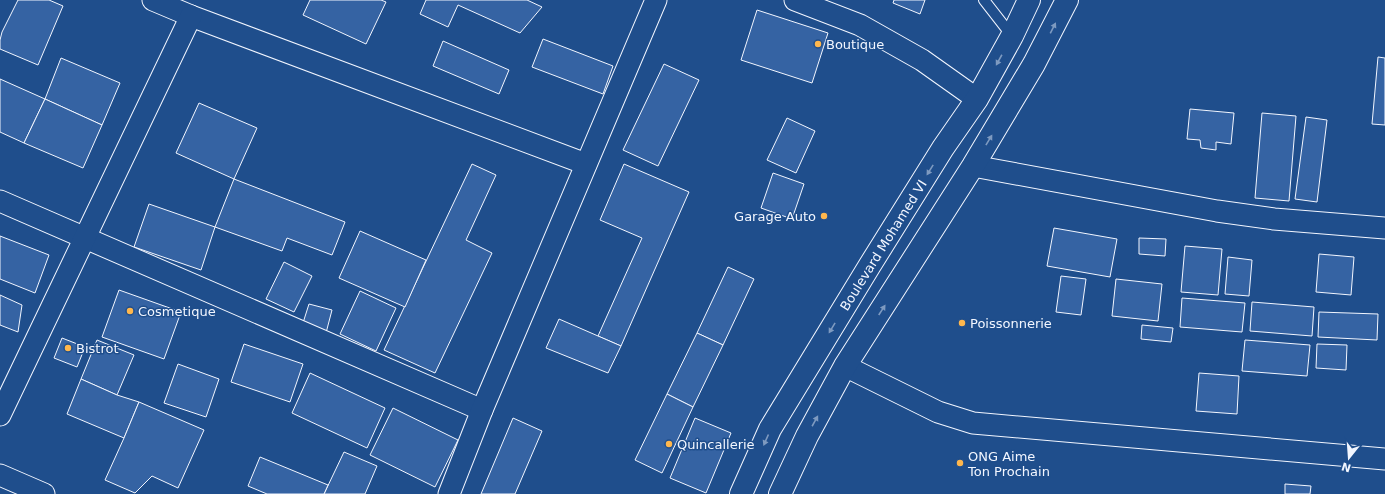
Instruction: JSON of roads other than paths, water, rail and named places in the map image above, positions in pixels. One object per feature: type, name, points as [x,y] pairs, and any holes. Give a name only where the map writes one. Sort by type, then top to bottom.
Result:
[{"type":"main road","name":"Boulevard Mohamed VI","points":[[741,494],[774,422],[943,148],[977,99],[1012,36],[1029,0]]},
{"type":"main road","points":[[780,494],[806,436],[845,366],[973,166],[1034,64],[1067,0]]},
{"type":"street","points":[[153,0],[191,16],[586,164]]},
{"type":"street","points":[[449,494],[482,410],[656,0]]},
{"type":"street","points":[[795,0],[860,25],[922,60],[977,99]]},
{"type":"street","points":[[0,415],[191,16]]},
{"type":"street","points":[[973,166],[1217,211],[1274,220],[1385,228]]},
{"type":"street","points":[[0,202],[482,410]]},
{"type":"street","points":[[845,366],[938,412],[973,423],[1385,459]]},
{"type":"street","points":[[0,475],[44,494]]},
{"type":"lane","points":[[984,0],[1012,36]]},
{"type":"place","name":"Boutique","points":[[818,44]]},
{"type":"place","name":"Garage Auto","points":[[824,216]]},
{"type":"place","name":"Cosmetique","points":[[130,311]]},
{"type":"place","name":"Poissonnerie","points":[[962,323]]},
{"type":"place","name":"Bistrot","points":[[68,348]]},
{"type":"place","name":"Quincallerie","points":[[669,444]]},
{"type":"place","name":"ONG Aime Ton Prochain","points":[[960,463]]}]
